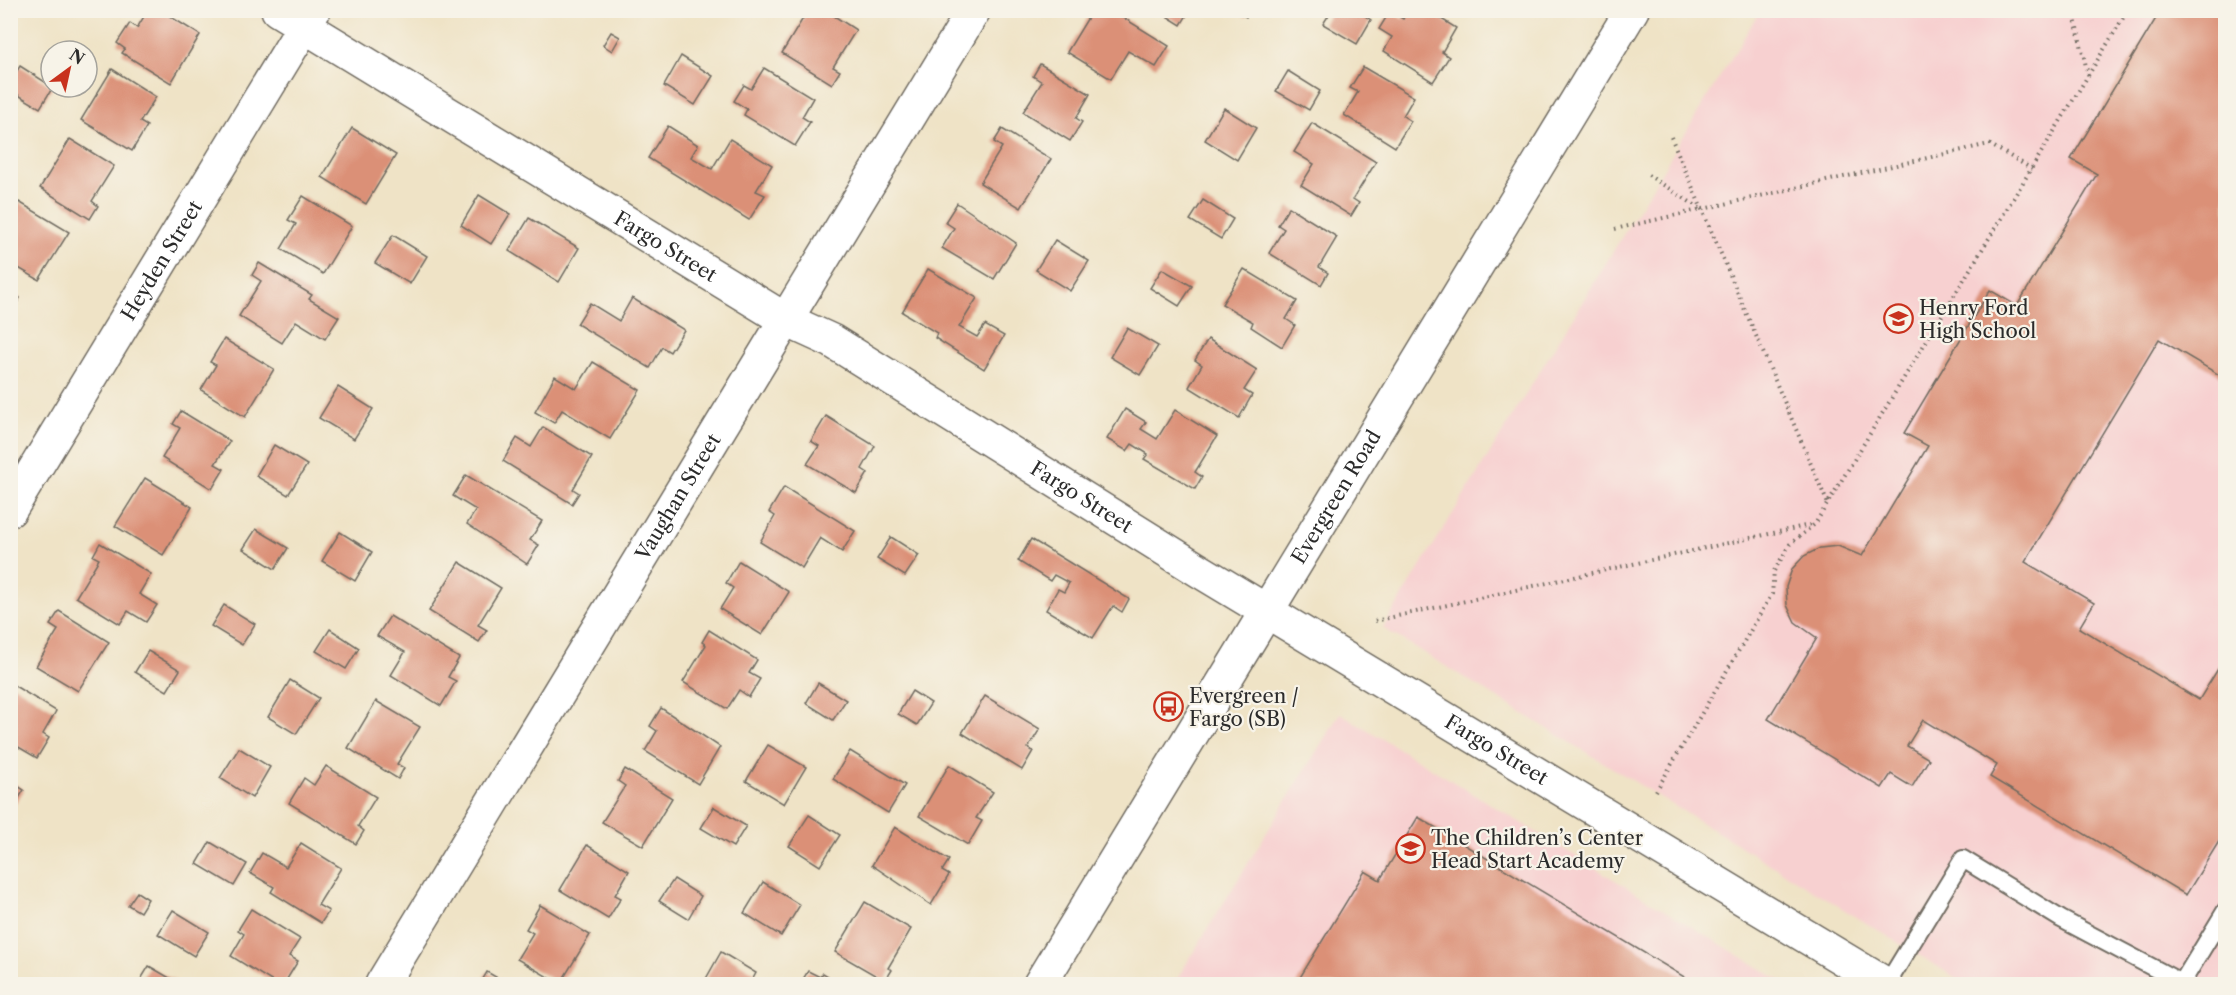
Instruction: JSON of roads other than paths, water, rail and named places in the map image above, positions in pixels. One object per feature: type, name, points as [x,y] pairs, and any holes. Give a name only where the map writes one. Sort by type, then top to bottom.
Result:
[{"type":"street","name":"Vaughan Street","points":[[382,984],[974,10]]},
{"type":"street","name":"Evergreen Road","points":[[1040,984],[1632,10]]},
{"type":"street","name":"Fargo Street","points":[[299,16],[786,320],[832,341],[1266,611],[1886,984]]},
{"type":"street","name":"Heyden Street","points":[[10,510],[299,16]]},
{"type":"lane","points":[[1886,984],[1963,859],[2061,919],[2183,984],[2226,910]]},
{"type":"place","name":"Henry Ford High School","points":[[1898,319]]},
{"type":"place","name":"Evergreen / Fargo (SB)","points":[[1168,707]]},
{"type":"place","name":"The Children’s Center Head Start Academy","points":[[1410,849]]}]
